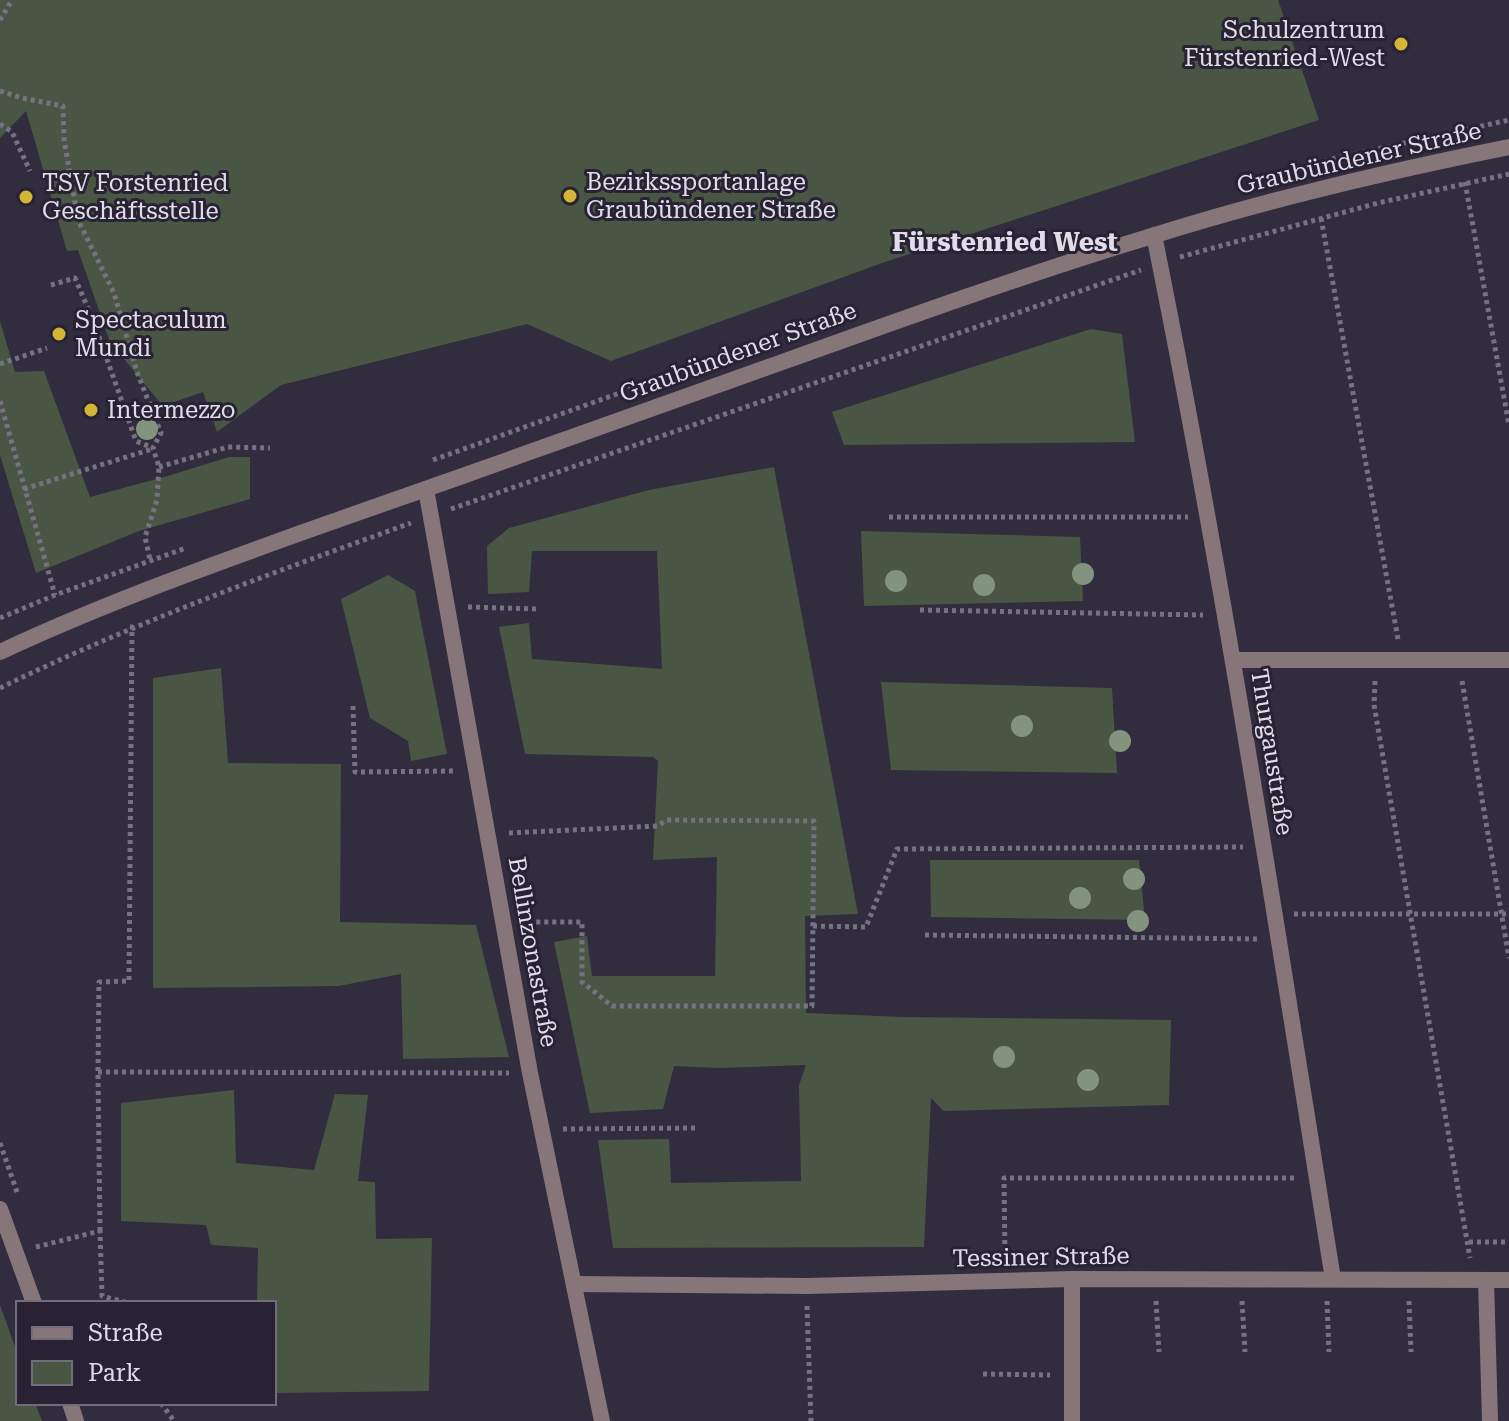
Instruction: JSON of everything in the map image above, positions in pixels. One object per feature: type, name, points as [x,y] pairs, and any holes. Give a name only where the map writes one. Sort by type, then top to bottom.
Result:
[{"type":"street","name":"Graubündener Straße","points":[[0,652],[180,578],[920,312],[1154,235],[1332,185],[1509,147]]},
{"type":"street","name":"Thurgaustraße","points":[[1154,235],[1209,517],[1317,1178],[1330,1279]]},
{"type":"street","name":"Bellinzonastraße","points":[[426,489],[530,1073],[602,1421]]},
{"type":"street","points":[[1233,660],[1509,660]]},
{"type":"street","points":[[0,1209],[33,1301]]},
{"type":"street","points":[[1072,1279],[1072,1421]]},
{"type":"street","name":"Tessiner Straße","points":[[574,1284],[807,1286],[1072,1279],[1509,1280]]},
{"type":"street","points":[[1480,1280],[1490,1421]]},
{"type":"path","points":[[0,20],[12,0]]},
{"type":"path","points":[[0,91],[63,106],[64,139],[78,220],[114,293],[137,372],[161,433],[153,448],[24,489]]},
{"type":"path","points":[[0,124],[12,132],[30,171]]},
{"type":"path","points":[[0,688],[132,627],[242,583],[1160,263],[1321,218],[1509,174]]},
{"type":"path","points":[[1465,182],[1509,425]]},
{"type":"path","points":[[1321,218],[1402,660]]},
{"type":"path","points":[[51,285],[75,278],[136,441],[153,448]]},
{"type":"path","points":[[0,364],[47,348]]},
{"type":"path","points":[[0,401],[55,595],[0,618]]},
{"type":"path","points":[[159,467],[228,447],[270,448]]},
{"type":"path","points":[[150,560],[145,537],[157,500],[159,467],[153,448]]},
{"type":"path","points":[[889,517],[1209,517]]},
{"type":"path","points":[[447,606],[539,609]]},
{"type":"path","points":[[920,610],[1225,615]]},
{"type":"path","points":[[121,1301],[102,1296],[99,982],[129,981],[132,627]]},
{"type":"path","points":[[1375,660],[1374,705],[1469,1242],[1480,1280]]},
{"type":"path","points":[[1459,660],[1509,958]]},
{"type":"path","points":[[353,706],[355,772],[476,771]]},
{"type":"path","points":[[488,834],[657,826],[667,820],[814,821],[812,1006],[612,1006],[582,982],[582,922],[503,921]]},
{"type":"path","points":[[813,926],[866,927],[897,849],[1264,846]]},
{"type":"path","points":[[1274,914],[1509,914]]},
{"type":"path","points":[[925,935],[1278,940]]},
{"type":"path","points":[[98,1072],[530,1073]]},
{"type":"path","points":[[542,1129],[696,1128]]},
{"type":"path","points":[[1006,1281],[1004,1178],[1317,1178]]},
{"type":"path","points":[[16,1253],[100,1231]]},
{"type":"path","points":[[1469,1242],[1509,1242]]},
{"type":"path","points":[[1155,1279],[1159,1352]]},
{"type":"path","points":[[1241,1279],[1245,1352]]},
{"type":"path","points":[[1329,1352],[1330,1279]]},
{"type":"path","points":[[1407,1279],[1411,1352]]},
{"type":"path","points":[[807,1286],[811,1421]]},
{"type":"path","points":[[983,1374],[1072,1376]]},
{"type":"green space","name":"Bezirkssportanlage Graubündener Straße","points":[[0,0],[1278,0],[1319,120],[885,262],[611,361],[527,324],[281,385],[217,432],[203,392],[168,404],[172,417],[110,342],[78,250],[67,251],[26,111],[0,138]]},
{"type":"green space","points":[[0,321],[15,372],[44,371],[90,497],[229,457],[250,457],[250,499],[139,531],[36,573],[0,455]]},
{"type":"green space","points":[[1091,329],[1122,334],[1135,442],[844,445],[832,412]]},
{"type":"green space","points":[[774,467],[858,914],[805,916],[806,1013],[1171,1020],[1169,1105],[944,1111],[931,1098],[924,1247],[613,1248],[598,1140],[669,1139],[671,1183],[801,1181],[799,1085],[806,1065],[674,1066],[663,1109],[590,1113],[554,942],[587,936],[592,976],[715,976],[717,857],[653,860],[658,761],[653,757],[525,754],[499,627],[529,623],[532,659],[662,669],[657,551],[532,551],[529,592],[488,594],[487,546],[509,528],[649,490]]},
{"type":"green space","points":[[861,531],[1080,537],[1083,601],[864,606]]},
{"type":"green space","points":[[388,575],[415,591],[447,754],[411,761],[408,741],[370,718],[341,599]]},
{"type":"green space","points":[[221,668],[228,763],[341,764],[340,922],[476,925],[509,1057],[403,1059],[401,974],[339,986],[153,988],[153,678]]},
{"type":"green space","points":[[881,682],[1112,688],[1117,773],[891,770]]},
{"type":"green space","points":[[930,860],[1139,860],[1145,920],[931,917]]},
{"type":"green space","points":[[234,1090],[236,1163],[314,1170],[335,1094],[368,1095],[358,1181],[375,1182],[376,1239],[432,1238],[429,1391],[276,1393],[276,1301],[257,1301],[258,1248],[211,1245],[206,1225],[121,1221],[121,1103]]},
{"type":"green space","points":[[0,1305],[16,1349],[16,1405],[36,1405],[42,1421],[0,1421]]},
{"type":"place","name":"Schulzentrum Fürstenried-West","points":[[1401,44]]},
{"type":"place","name":"Bezirkssportanlage Graubündener Straße","points":[[570,196]]},
{"type":"place","name":"TSV Forstenried Geschäftsstelle","points":[[26,197]]},
{"type":"place","name":"Spectaculum Mundi","points":[[59,334]]},
{"type":"place","name":"Intermezzo","points":[[91,410]]},
{"type":"district","name":"Fürstenried West","points":[[1005,242]]}]
